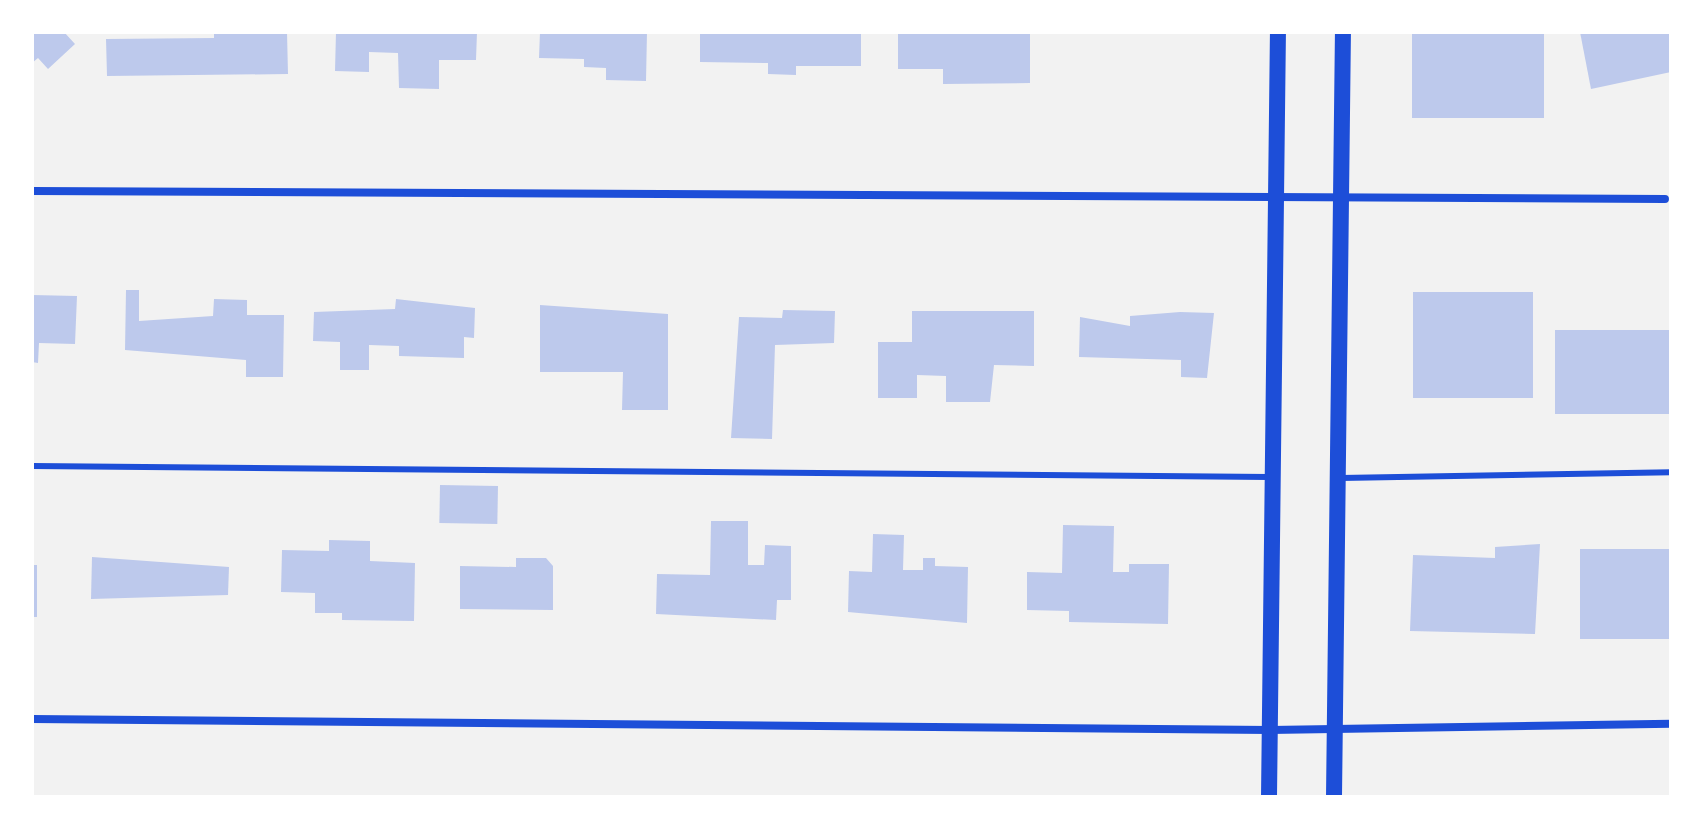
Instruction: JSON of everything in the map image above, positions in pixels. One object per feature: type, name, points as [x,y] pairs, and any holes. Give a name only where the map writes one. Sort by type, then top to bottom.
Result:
[{"type":"main road","points":[[1269,797],[1278,32]]},
{"type":"main road","points":[[1334,797],[1343,32]]},
{"type":"street","points":[[32,191],[1276,200],[1665,199]]},
{"type":"street","points":[[32,719],[1270,730],[1671,724]]},
{"type":"lane","points":[[32,466],[1273,477]]},
{"type":"lane","points":[[1337,478],[1671,472]]},
{"type":"building","points":[[32,32],[64,32],[75,44],[48,69],[38,58],[32,63]]},
{"type":"building","points":[[214,32],[287,32],[288,74],[107,76],[106,39],[214,38]]},
{"type":"building","points":[[336,32],[477,32],[476,60],[439,60],[439,89],[399,88],[398,53],[369,52],[369,72],[335,71]]},
{"type":"building","points":[[540,32],[647,32],[646,81],[606,80],[606,68],[584,67],[584,59],[539,58]]},
{"type":"building","points":[[700,32],[861,32],[861,66],[796,66],[796,75],[768,74],[768,63],[700,62]]},
{"type":"building","points":[[898,32],[1030,33],[1030,83],[943,84],[943,69],[898,69]]},
{"type":"building","points":[[1412,32],[1544,32],[1544,118],[1412,118]]},
{"type":"building","points":[[1580,32],[1671,32],[1671,72],[1591,89]]},
{"type":"building","points":[[126,290],[139,290],[139,321],[213,316],[214,299],[247,300],[247,315],[284,315],[283,377],[246,377],[246,360],[125,350]]},
{"type":"building","points":[[1413,292],[1533,292],[1533,398],[1413,398]]},
{"type":"building","points":[[32,295],[77,296],[75,344],[39,343],[38,363],[32,362]]},
{"type":"building","points":[[396,299],[475,308],[474,338],[464,337],[464,358],[399,356],[399,346],[369,345],[369,370],[340,370],[340,342],[313,341],[314,312],[395,309]]},
{"type":"building","points":[[540,305],[668,314],[668,410],[622,410],[623,372],[540,372]]},
{"type":"building","points":[[783,310],[835,311],[834,343],[775,345],[772,439],[731,438],[739,317],[782,318]]},
{"type":"building","points":[[912,311],[1034,311],[1034,366],[994,365],[990,402],[946,402],[946,376],[917,375],[917,398],[878,398],[878,342],[912,342]]},
{"type":"building","points":[[1214,313],[1207,378],[1181,377],[1181,360],[1079,357],[1080,317],[1130,326],[1130,316]]},
{"type":"building","points":[[1555,330],[1671,330],[1671,414],[1555,414]]},
{"type":"building","points":[[440,485],[498,486],[497,524],[439,523]]},
{"type":"building","points":[[711,521],[748,521],[748,565],[764,565],[765,545],[791,546],[791,600],[777,600],[776,620],[656,614],[657,574],[710,575]]},
{"type":"building","points":[[1063,525],[1114,526],[1113,572],[1129,572],[1129,564],[1169,564],[1168,624],[1069,622],[1069,611],[1027,610],[1027,572],[1062,573]]},
{"type":"building","points":[[873,534],[904,535],[903,570],[923,570],[923,558],[935,558],[935,566],[968,567],[967,623],[848,612],[849,571],[872,572]]},
{"type":"building","points":[[329,540],[370,541],[370,561],[415,563],[414,621],[342,620],[342,613],[315,613],[315,593],[281,592],[282,550],[329,551]]},
{"type":"building","points":[[1540,544],[1535,634],[1410,631],[1413,555],[1495,558],[1495,547]]},
{"type":"building","points":[[1580,549],[1671,549],[1671,639],[1580,639]]},
{"type":"building","points":[[92,557],[229,567],[228,595],[91,599]]},
{"type":"building","points":[[516,558],[546,558],[553,566],[553,610],[460,609],[460,566],[516,567]]},
{"type":"building","points":[[32,565],[37,565],[37,617],[32,617]]}]
